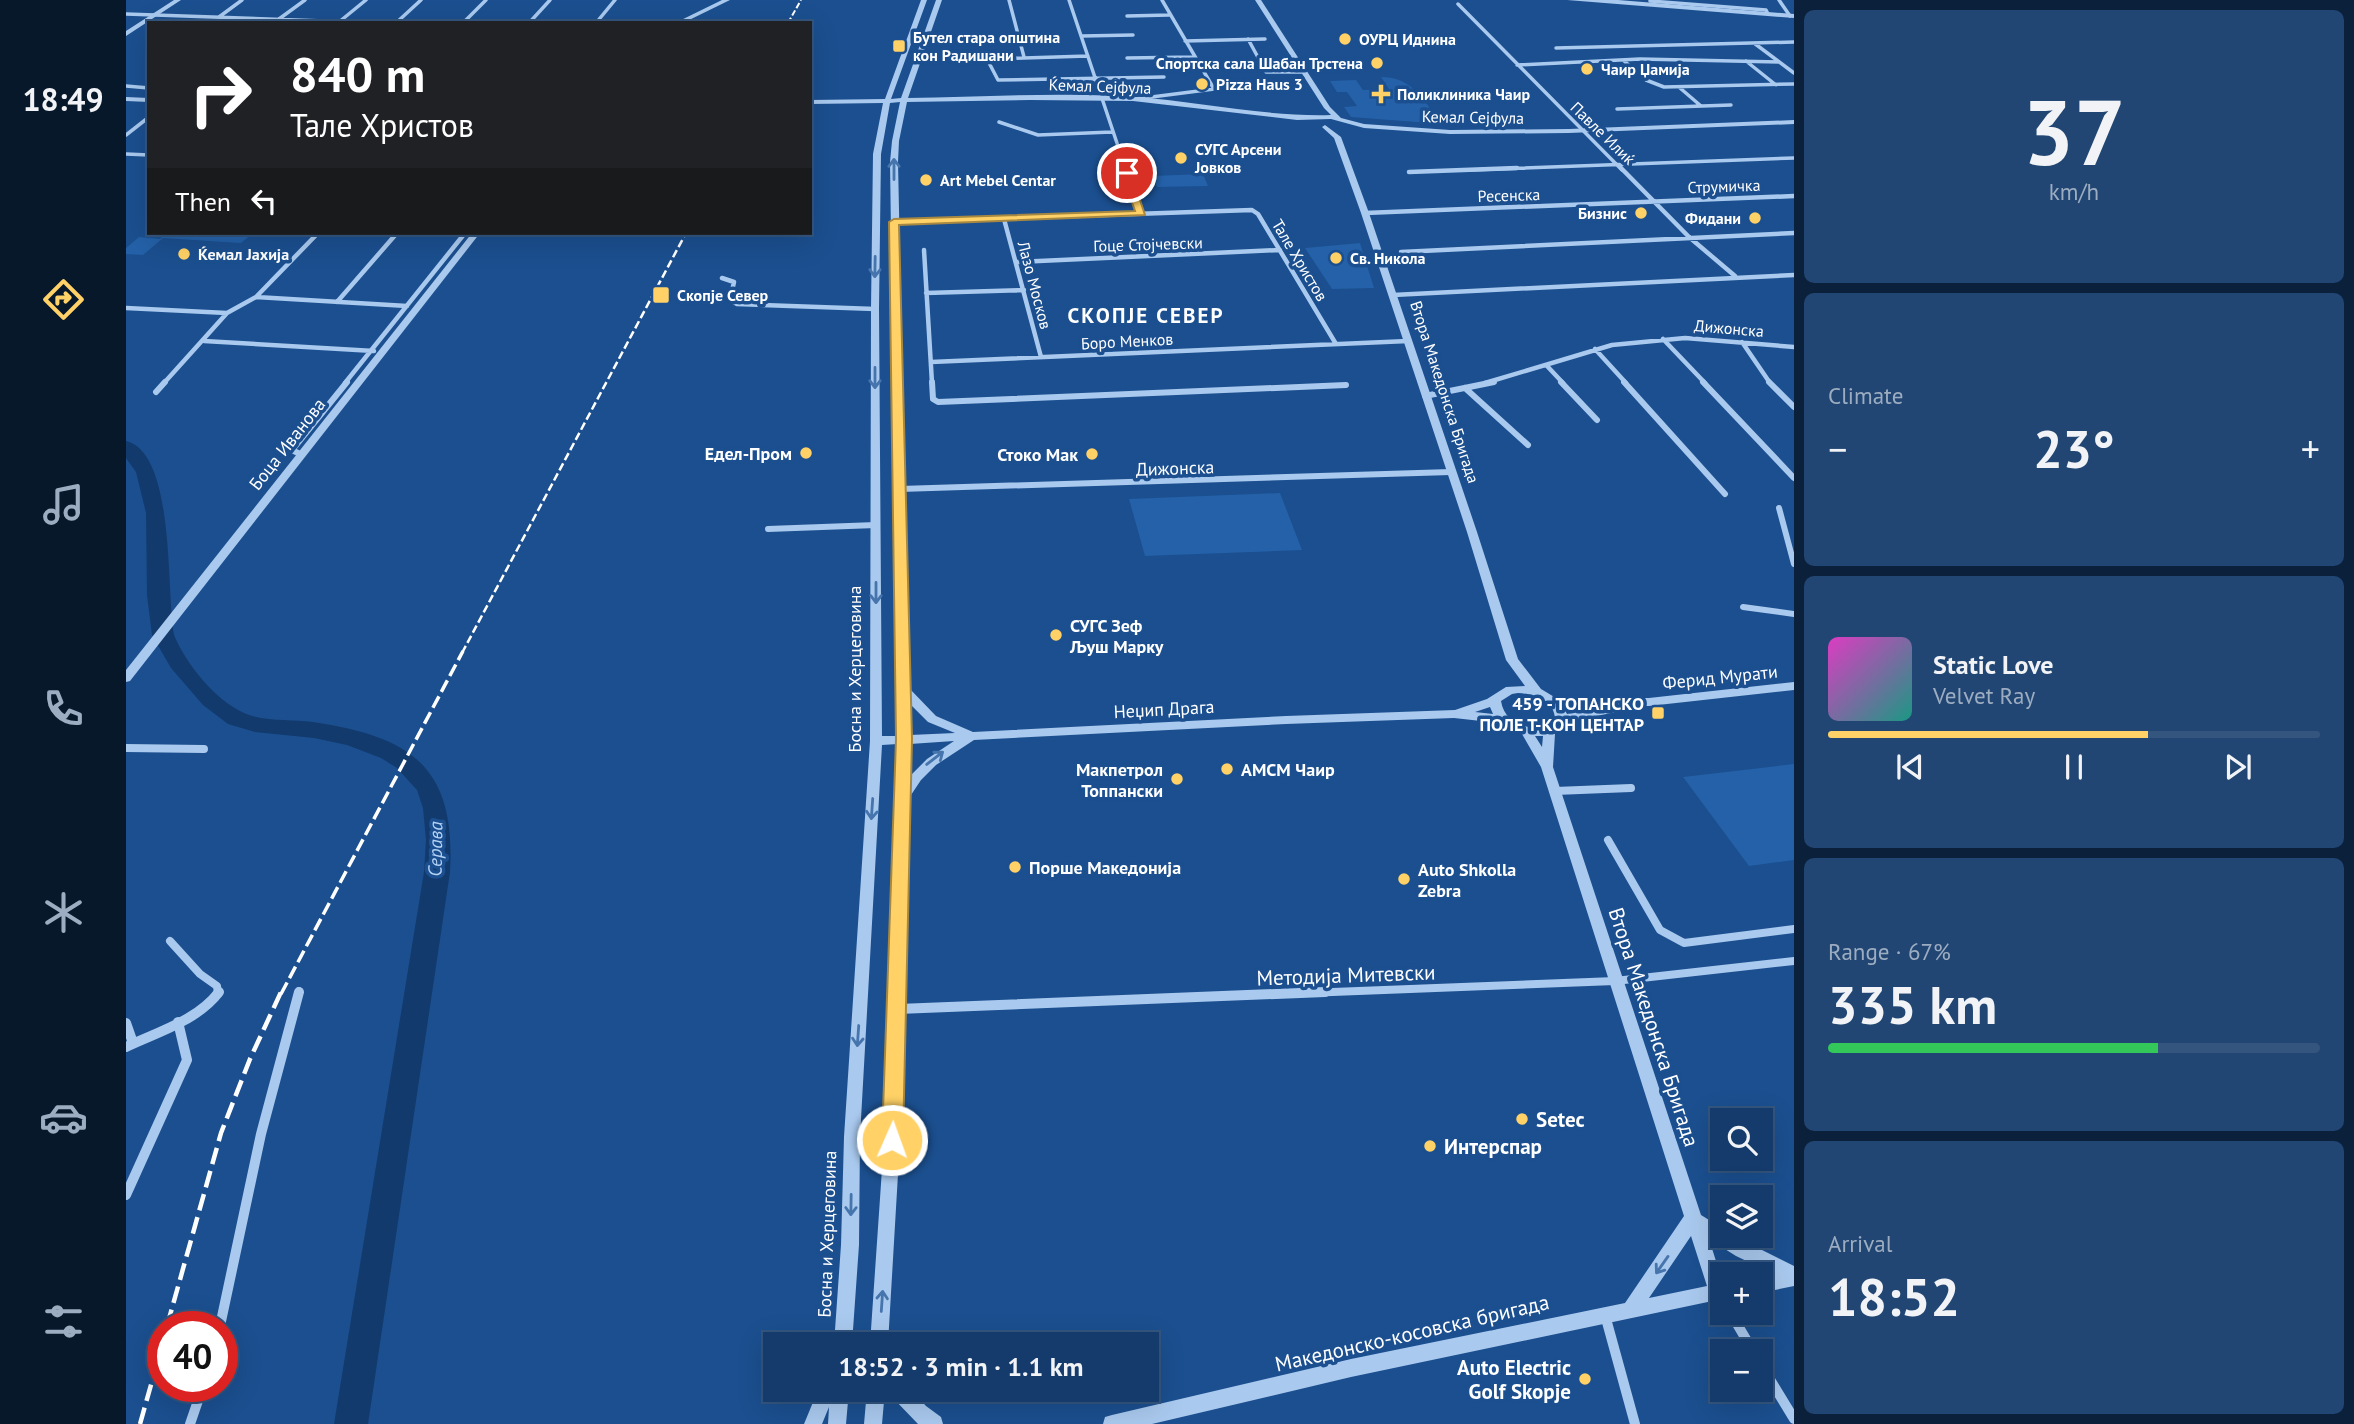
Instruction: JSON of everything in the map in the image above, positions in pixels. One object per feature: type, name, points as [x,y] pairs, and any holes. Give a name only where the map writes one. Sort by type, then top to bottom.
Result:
[{"type":"street","points":[[126,34],[178,0]]},
{"type":"street","points":[[218,17],[242,0]]},
{"type":"street","points":[[279,19],[305,0]]},
{"type":"street","points":[[340,21],[366,0]]},
{"type":"street","points":[[398,21],[421,0]]},
{"type":"street","points":[[465,21],[486,0]]},
{"type":"street","points":[[531,21],[550,0]]},
{"type":"street","points":[[598,21],[615,0]]},
{"type":"street","points":[[682,21],[727,0]]},
{"type":"street","name":"Босна и Херцеговина","points":[[844,1332],[852,1137],[876,741],[877,160],[887,101],[924,0]]},
{"type":"street","points":[[880,1332],[898,1009],[904,795],[894,149],[902,101],[939,0]]},
{"type":"street","points":[[1009,0],[1024,57]]},
{"type":"street","points":[[1069,0],[1141,213]]},
{"type":"street","points":[[1133,99],[1214,89],[1162,0]]},
{"type":"street","points":[[1258,0],[1327,108],[1342,123]]},
{"type":"street","points":[[1570,0],[1651,2],[1792,16]]},
{"type":"street","points":[[1596,0],[1624,3]]},
{"type":"street","points":[[1779,0],[1792,16]]},
{"type":"street","name":"Павле Илиќ","points":[[1458,4],[1689,237],[1735,276]]},
{"type":"street","points":[[126,14],[319,21]]},
{"type":"street","points":[[1127,16],[1170,15]]},
{"type":"street","points":[[1082,36],[1133,35]]},
{"type":"street","points":[[1248,39],[1266,72],[1304,72]]},
{"type":"street","points":[[1185,41],[1265,39]]},
{"type":"street","points":[[1556,48],[1794,42]]},
{"type":"street","points":[[1753,43],[1794,74]]},
{"type":"street","points":[[1088,56],[987,59],[998,80],[1164,77]]},
{"type":"street","points":[[1127,58],[1195,57]]},
{"type":"street","points":[[1622,60],[1652,84],[1680,88],[1794,84]]},
{"type":"street","points":[[1517,65],[1622,60],[1779,62]]},
{"type":"street","points":[[1745,61],[1776,85]]},
{"type":"street","points":[[813,102],[867,97],[883,92],[895,82]]},
{"type":"street","points":[[909,82],[920,94],[948,100]]},
{"type":"street","points":[[126,86],[147,88]]},
{"type":"street","points":[[1680,88],[1701,106]]},
{"type":"street","points":[[126,99],[147,100]]},
{"type":"street","name":"Ќемал Сејфула","points":[[813,102],[1133,99],[1321,121]]},
{"type":"street","points":[[898,117],[917,107],[948,100]]},
{"type":"street","points":[[813,102],[863,106],[876,111],[882,119]]},
{"type":"street","points":[[1617,110],[1731,105]]},
{"type":"street","points":[[1321,121],[1327,108]]},
{"type":"street","points":[[126,135],[147,119]]},
{"type":"street","points":[[1321,121],[1342,123]]},
{"type":"street","points":[[1321,121],[1338,137],[1342,123]]},
{"type":"street","points":[[999,122],[1038,135],[1112,132]]},
{"type":"street","name":"Кемал Сејфула","points":[[1342,123],[1450,132],[1582,131],[1794,122]]},
{"type":"street","name":"Втора Македонска Бригада","points":[[1338,137],[1393,295],[1512,660],[1536,691]]},
{"type":"street","points":[[126,154],[147,155]]},
{"type":"street","points":[[1409,172],[1794,158]]},
{"type":"street","points":[[1786,196],[1794,203]]},
{"type":"street","name":"Струмичка","points":[[1655,201],[1794,196]]},
{"type":"street","name":"Ресенска","points":[[1365,213],[1655,201]]},
{"type":"street","name":"Тале Христов","points":[[894,222],[1251,210],[1258,214],[1336,344]]},
{"type":"street","name":"Лазо Москов","points":[[1004,219],[1041,357]]},
{"type":"street","points":[[1401,252],[1794,233]]},
{"type":"street","points":[[156,392],[227,313],[256,297],[316,235]]},
{"type":"street","points":[[337,302],[395,235]]},
{"type":"street","points":[[300,454],[292,450],[407,306],[469,235]]},
{"type":"street","name":"Боца Иванова","points":[[126,678],[383,352],[469,235]]},
{"type":"street","points":[[924,250],[933,399],[946,403],[1346,385]]},
{"type":"street","name":"Гоце Стојчевски","points":[[1017,262],[1280,250]]},
{"type":"street","points":[[1393,295],[1794,275]]},
{"type":"street","points":[[722,278],[734,282],[730,300],[737,304],[875,309]]},
{"type":"street","points":[[926,293],[1024,290]]},
{"type":"street","points":[[256,297],[407,306]]},
{"type":"street","points":[[126,308],[227,313]]},
{"type":"street","name":"Дижонска","points":[[1662,339],[1794,478]]},
{"type":"street","name":"Дижонска","points":[[1425,396],[1548,367],[1595,349],[1662,339],[1794,347]]},
{"type":"street","points":[[204,341],[383,352]]},
{"type":"street","name":"Боро Менков","points":[[931,362],[1408,341]]},
{"type":"street","points":[[1742,342],[1765,378],[1794,407]]},
{"type":"street","points":[[1595,349],[1724,494]]},
{"type":"street","points":[[1548,367],[1597,420]]},
{"type":"street","points":[[1465,388],[1528,445]]},
{"type":"street","name":"Дижонска","points":[[900,489],[1451,472]]},
{"type":"street","points":[[1779,508],[1794,564]]},
{"type":"street","points":[[768,529],[876,525]]},
{"type":"street","points":[[1743,607],[1794,614]]},
{"type":"street","name":"Втора Македонска Бригада","points":[[1508,690],[1512,660]]},
{"type":"street","name":"Ферид Мурати","points":[[1563,719],[1649,702],[1794,686]]},
{"type":"street","points":[[903,689],[932,719],[978,736]]},
{"type":"street","points":[[1508,690],[1536,691],[1556,702],[1562,710],[1561,724],[1549,732],[1526,732],[1502,719],[1495,709],[1495,700],[1508,690]]},
{"type":"street","name":"Неџип Драга","points":[[1454,714],[1495,700]]},
{"type":"street","name":"Ферид Мурати","points":[[1556,702],[1649,702]]},
{"type":"street","name":"Неџип Драга","points":[[876,741],[1454,714],[1502,719]]},
{"type":"street","name":"Втора Македонска Бригада","points":[[1526,732],[1547,767],[1692,1220],[1710,1268]]},
{"type":"street","name":"Втора Македонска Бригада","points":[[1547,767],[1549,732]]},
{"type":"street","points":[[904,795],[915,776],[936,756],[978,736]]},
{"type":"street","points":[[126,748],[204,749]]},
{"type":"street","points":[[1555,791],[1631,788]]},
{"type":"street","points":[[1608,840],[1661,930],[1671,938],[1684,943],[1794,929]]},
{"type":"street","points":[[126,1023],[129,1045],[178,1022],[211,1002],[219,993],[218,986],[200,974],[170,941]]},
{"type":"street","name":"Методија Митевски","points":[[898,1009],[1615,981],[1794,961]]},
{"type":"street","points":[[223,1311],[261,1134],[299,991]]},
{"type":"street","points":[[126,1195],[187,1060],[178,1022]]},
{"type":"street","points":[[1630,1310],[1692,1220],[1742,1250],[1794,1276]]},
{"type":"street","points":[[1773,1281],[1794,1276]]},
{"type":"street","name":"Македонско-косовска бригада","points":[[1112,1424],[1351,1368],[1604,1314],[1710,1296]]},
{"type":"street","points":[[839,1332],[846,1308]]},
{"type":"street","points":[[1604,1314],[1634,1424]]},
{"type":"street","points":[[1773,1384],[1794,1419]]},
{"type":"street","points":[[191,1424],[198,1402]]},
{"type":"street","points":[[813,1424],[822,1402]]},
{"type":"street","points":[[837,1424],[839,1402]]},
{"type":"street","points":[[873,1424],[875,1402]]},
{"type":"street","points":[[909,1402],[934,1424]]},
{"type":"shaded area","name":"Поликлиника Чаир","points":[[1381,77],[1392,78],[1410,86],[1442,124],[1351,117],[1344,107],[1357,106],[1347,92],[1337,92],[1330,81],[1356,80],[1363,90],[1389,89]]},
{"type":"shaded area","points":[[1203,174],[1208,186],[1157,187],[1152,176]]},
{"type":"shaded area","points":[[164,235],[251,235],[241,243],[163,238],[143,255],[126,254],[126,248],[139,237],[160,239]]},
{"type":"shaded area","points":[[1360,243],[1374,288],[1332,289],[1305,248]]},
{"type":"shaded area","points":[[1280,493],[1302,550],[1145,556],[1129,499]]},
{"type":"shaded area","points":[[1794,764],[1794,860],[1749,866],[1683,777]]},
{"type":"waterway","name":"Серава","points":[[126,446],[145,472],[152,493],[157,534],[159,615],[163,635],[172,653],[195,683],[227,713],[246,722],[333,733],[389,752],[419,774],[428,788],[435,808],[437,872],[351,1424]]},
{"type":"railway","points":[[789,21],[801,0]]},
{"type":"railway","points":[[462,653],[685,235]]},
{"type":"railway","points":[[281,994],[463,651]]},
{"type":"railway","points":[[171,1311],[221,1133],[250,1059],[281,992]]},
{"type":"railway","points":[[140,1424],[147,1399]]},
{"type":"place","name":"ОУРЦ Иднина","points":[[1345,39]]},
{"type":"place","name":"Бутел стара општина кон Радишани","points":[[899,46]]},
{"type":"place","name":"Спортска сала Шабан Трстена","points":[[1377,63]]},
{"type":"place","name":"Чаир Џамија","points":[[1587,69]]},
{"type":"place","name":"Pizza Haus 3","points":[[1202,84]]},
{"type":"place","name":"Поликлиника Чаир","points":[[1381,94]]},
{"type":"place","name":"СУГС Арсени Јовков","points":[[1181,158]]},
{"type":"place","name":"Art Mebel Centar","points":[[926,180]]},
{"type":"place","name":"Бизнис","points":[[1641,213]]},
{"type":"place","name":"Фидани","points":[[1755,218]]},
{"type":"place","name":"Ќемал Јахија","points":[[184,254]]},
{"type":"place","name":"Св. Никола","points":[[1336,258]]},
{"type":"place","name":"Скопје Север","points":[[661,295]]},
{"type":"place","name":"Едел-Пром","points":[[806,453]]},
{"type":"place","name":"Стоко Мак","points":[[1092,454]]},
{"type":"place","name":"СУГС Зеф Љуш Марку","points":[[1056,635]]},
{"type":"place","name":"459 - ТОПАНСКО ПОЛЕ Т-КОН ЦЕНТАР","points":[[1658,713]]},
{"type":"place","name":"АМСМ Чаир","points":[[1227,769]]},
{"type":"place","name":"Макпетрол Топпански","points":[[1177,779]]},
{"type":"place","name":"Порше Македонија","points":[[1015,867]]},
{"type":"place","name":"Auto Shkolla Zebra","points":[[1404,879]]},
{"type":"place","name":"Setec","points":[[1522,1119]]},
{"type":"place","name":"Интерспар","points":[[1430,1146]]},
{"type":"place","name":"Auto Electric Golf Skopje","points":[[1585,1379]]},
{"type":"district","name":"СКОПЈЕ СЕВЕР","points":[[1146,315]]},
{"type":"route","points":[[892,1140],[904,795],[894,222],[1141,213],[1127,173]]}]
